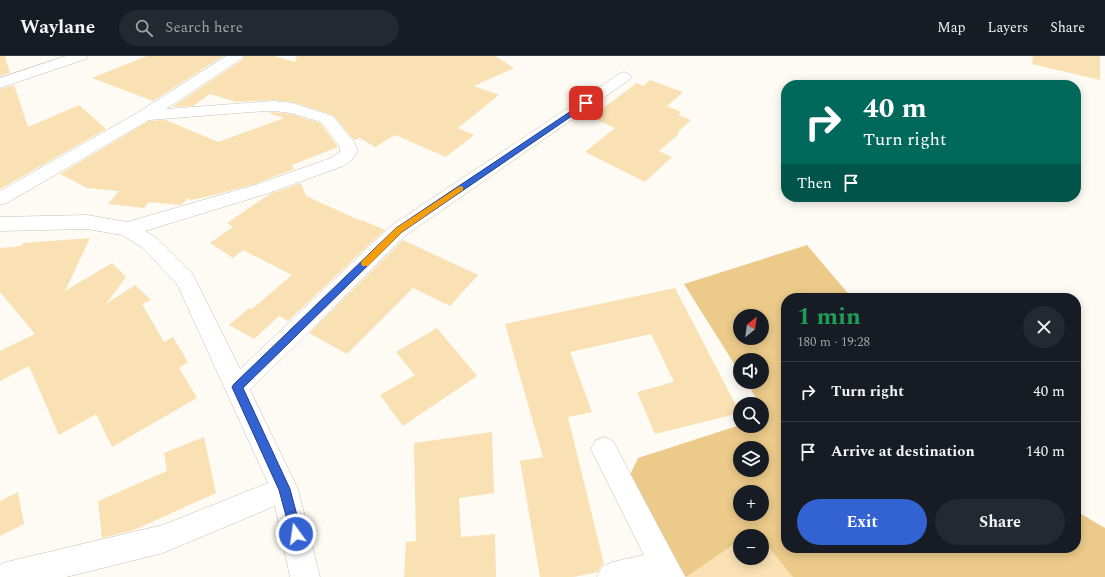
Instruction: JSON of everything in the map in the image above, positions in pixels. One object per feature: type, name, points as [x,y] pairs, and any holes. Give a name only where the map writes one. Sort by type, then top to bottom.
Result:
[{"type":"street","points":[[0,83],[81,56]]},
{"type":"street","points":[[0,200],[145,115],[236,56]]},
{"type":"street","points":[[237,387],[399,230],[624,77]]},
{"type":"street","points":[[127,229],[262,189],[337,162],[346,156],[349,151],[348,146],[327,119],[293,108],[251,106],[145,115]]},
{"type":"street","points":[[0,224],[87,222],[127,229],[150,243],[186,279],[285,489],[305,577]]},
{"type":"street","points":[[604,449],[667,571],[612,577]]},
{"type":"street","points":[[6,577],[163,539],[285,489]]},
{"type":"shaded area","points":[[807,245],[848,293],[781,293],[781,553],[1081,553],[1081,514],[1105,528],[1105,577],[686,577],[630,475],[638,458],[733,427],[733,433],[769,433],[769,397],[756,397],[750,389],[769,389],[769,353],[733,353],[733,362],[684,284]]},
{"type":"building","points":[[0,56],[5,56],[10,73],[0,76]]},
{"type":"building","points":[[147,56],[223,56],[153,101],[92,78]]},
{"type":"building","points":[[244,56],[274,56],[295,62],[297,56],[495,56],[514,68],[474,86],[499,95],[458,128],[474,135],[446,157],[395,135],[375,147],[360,138],[354,140],[333,115],[293,102],[274,100],[236,102],[210,94],[193,106],[172,107],[242,60]]},
{"type":"building","points":[[1033,56],[1100,56],[1100,80],[1032,64]]},
{"type":"building","points":[[650,80],[683,92],[667,106],[681,112],[678,115],[691,120],[677,133],[679,134],[659,151],[672,157],[645,182],[585,152],[615,128],[591,117],[637,83],[643,86]]},
{"type":"building","points":[[14,85],[28,127],[79,105],[106,129],[0,189],[0,89]]},
{"type":"building","points":[[274,112],[291,114],[320,123],[338,147],[292,165],[294,169],[255,184],[191,200],[188,198],[180,205],[149,202],[144,208],[108,204],[119,191],[87,188],[60,174],[149,121],[166,120],[218,142],[284,118],[268,113]]},
{"type":"building","points":[[301,183],[306,196],[361,221],[362,220],[385,230],[288,321],[279,316],[254,339],[229,325],[249,308],[252,309],[292,275],[243,250],[233,258],[210,243],[233,227],[227,223],[270,194]]},
{"type":"building","points":[[90,238],[65,291],[112,263],[126,277],[106,304],[135,285],[151,300],[142,304],[164,342],[173,337],[188,362],[179,368],[197,398],[112,447],[96,414],[59,435],[29,366],[0,381],[0,351],[35,334],[0,292],[0,248],[21,246],[23,243]]},
{"type":"building","points":[[403,240],[478,275],[450,306],[413,288],[347,354],[309,333]]},
{"type":"building","points":[[675,288],[733,400],[733,415],[655,434],[637,392],[674,382],[651,334],[570,352],[592,412],[568,417],[604,564],[598,572],[574,577],[540,577],[520,461],[543,457],[505,324]]},
{"type":"building","points":[[437,328],[477,376],[403,426],[380,395],[415,375],[396,352]]},
{"type":"building","points":[[492,432],[494,493],[459,498],[461,537],[495,534],[496,577],[404,577],[406,542],[416,541],[414,443]]},
{"type":"building","points":[[204,437],[216,493],[134,530],[102,538],[98,501],[167,471],[164,453]]},
{"type":"building","points":[[18,492],[24,524],[0,536],[0,501]]},
{"type":"building","points":[[733,545],[733,565],[769,565],[769,548],[793,577],[686,577]]},
{"type":"slow traffic","points":[[365,263],[399,230],[460,189]]},
{"type":"route","points":[[296,534],[285,489],[237,387],[399,230],[586,103]]}]
